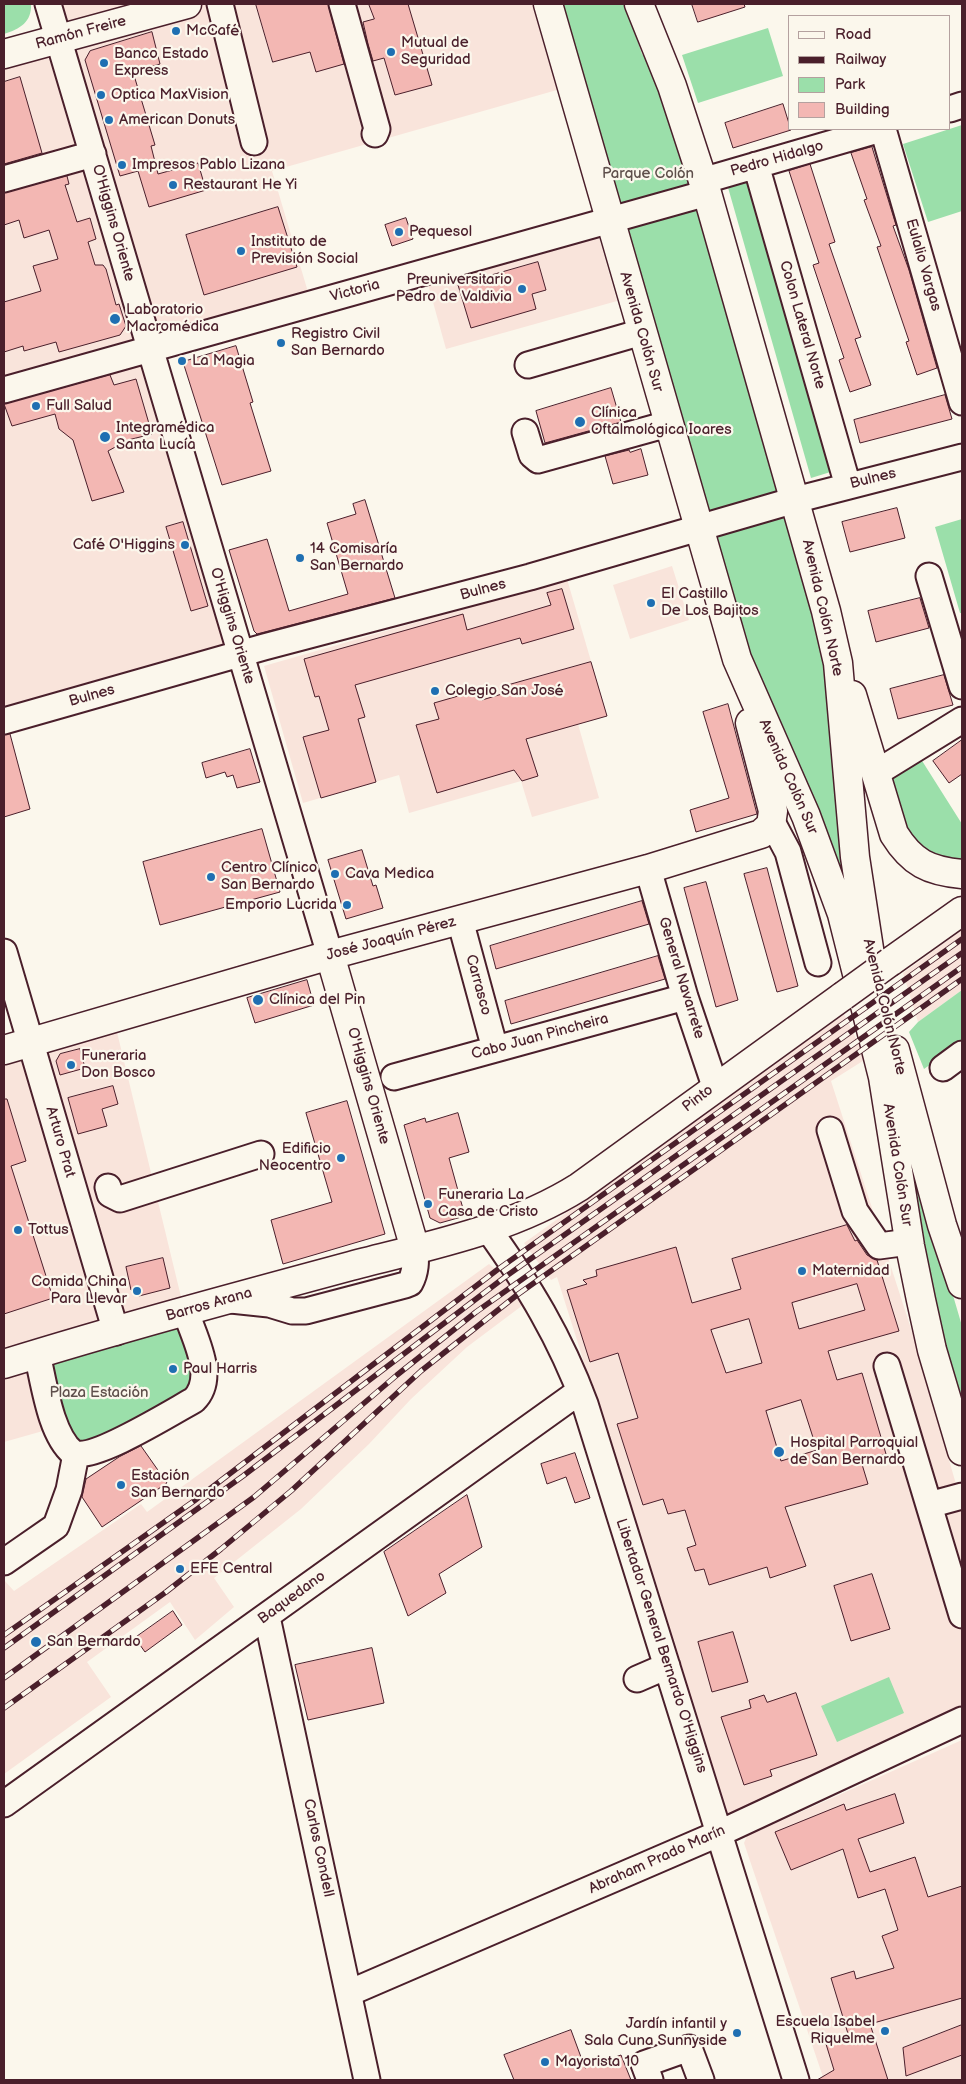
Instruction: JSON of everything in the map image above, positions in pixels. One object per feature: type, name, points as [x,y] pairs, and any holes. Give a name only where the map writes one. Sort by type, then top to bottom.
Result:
[{"type":"main road","name":"Ramón Freire","points":[[4,54],[186,4]]},
{"type":"main road","name":"Avenida Colón Sur","points":[[548,4],[729,635],[747,687],[806,816],[842,914],[883,1077],[909,1242],[932,1350],[962,1452]]},
{"type":"main road","name":"Avenida Colón Norte","points":[[639,4],[672,86],[704,187],[795,500],[838,663],[854,847],[864,925],[883,1006],[940,1216],[962,1284]]},
{"type":"main road","points":[[838,663],[853,698],[876,773],[889,824],[907,853],[926,866],[962,874]]},
{"type":"main road","name":"Avenida Colón Sur","points":[[747,687],[746,704],[748,716],[772,806],[772,822]]},
{"type":"main road","name":"José Joaquín Pérez","points":[[4,1050],[330,955],[648,869],[761,834],[769,828],[772,822]]},
{"type":"main road","name":"Pinto","points":[[415,1249],[488,1229],[525,1216],[560,1199],[611,1164],[715,1086],[962,911]]},
{"type":"main road","name":"O'Higgins Oriente","points":[[330,955],[415,1249]]},
{"type":"main road","name":"Barros Arana","points":[[4,1364],[415,1249]]},
{"type":"street","name":"O'Higgins Oriente","points":[[48,4],[330,955]]},
{"type":"street","points":[[220,4],[254,142]]},
{"type":"street","points":[[342,4],[378,129],[376,134]]},
{"type":"street","name":"Pedro Hidalgo","points":[[704,187],[756,165],[878,130]]},
{"type":"street","name":"Eulalio Vargas","points":[[882,130],[962,402]]},
{"type":"street","points":[[4,179],[92,154]]},
{"type":"street","name":"Colon Lateral Norte","points":[[756,165],[848,486]]},
{"type":"street","name":"Victoria","points":[[4,390],[609,221],[704,187]]},
{"type":"street","points":[[528,365],[642,332]]},
{"type":"street","points":[[525,432],[532,455],[538,460],[668,424]]},
{"type":"street","name":"Bulnes","points":[[4,721],[241,654],[530,578],[795,500],[962,457]]},
{"type":"street","points":[[929,576],[962,686]]},
{"type":"street","points":[[876,773],[962,720]]},
{"type":"street","name":"Avenida Colón Sur","points":[[772,822],[788,852],[818,963]]},
{"type":"street","name":"General Navarrete","points":[[648,869],[685,997],[715,1086]]},
{"type":"street","name":"Carrasco","points":[[460,920],[496,1049]]},
{"type":"street","name":"Arturo Prat","points":[[4,952],[116,1332]]},
{"type":"street","name":"Cabo Juan Pincheira","points":[[394,1077],[685,997]]},
{"type":"street","points":[[830,1130],[860,1221],[880,1246],[909,1242]]},
{"type":"street","points":[[108,1187],[110,1194],[120,1199],[261,1154]]},
{"type":"street","points":[[76,1196],[158,1172]]},
{"type":"street","name":"Libertador General Bernardo O'Higgins","points":[[488,1229],[541,1307],[580,1391],[720,1832],[796,2080]]},
{"type":"street","points":[[76,1454],[101,1449],[194,1400],[200,1395],[204,1388],[204,1372],[186,1312]]},
{"type":"street","points":[[37,1354],[58,1432],[65,1445],[76,1454]]},
{"type":"street","points":[[887,1366],[962,1614]]},
{"type":"street","name":"Baquedano","points":[[4,1804],[580,1391]]},
{"type":"street","points":[[4,1562],[56,1526],[69,1490],[76,1454]]},
{"type":"street","points":[[929,1505],[962,1496]]},
{"type":"street","name":"Carlos Condell","points":[[267,1617],[367,2080]]},
{"type":"street","points":[[637,1678],[667,1666]]},
{"type":"street","name":"Abraham Prado Marín","points":[[349,1993],[720,1832],[962,1720]]},
{"type":"street","points":[[650,2080],[644,2064],[689,2048],[701,2080]]},
{"type":"shaded area","points":[[62,4],[532,4],[557,90],[272,171],[308,292],[135,339],[228,648],[4,712],[4,62],[73,42]]},
{"type":"shaded area","name":"Preuniversitario Pedro de Valdivia","points":[[597,230],[617,301],[446,349],[426,277]]},
{"type":"shaded area","name":"El Castillo De Los Bajitos","points":[[672,566],[689,620],[630,639],[613,585]]},
{"type":"shaded area","name":"Colegio San José","points":[[567,579],[607,716],[578,724],[599,798],[532,817],[521,781],[409,813],[399,775],[303,803],[264,666]]},
{"type":"shaded area","points":[[962,930],[962,990],[918,1022],[903,973]]},
{"type":"shaded area","name":"Hospital Parroquial de San Bernardo","points":[[844,1014],[866,1059],[831,1081],[913,1335],[962,1505],[962,1710],[725,1822],[680,1666],[557,1277],[551,1280],[524,1243]]},
{"type":"shaded area","points":[[116,1028],[182,1301],[25,1341],[50,1429],[4,1442],[4,1060]]},
{"type":"shaded area","points":[[489,1264],[505,1277],[523,1305],[467,1347],[411,1399],[369,1444],[301,1509],[214,1578],[234,1607],[195,1640],[170,1602],[87,1662],[111,1697],[4,1774],[4,1580],[14,1591],[141,1504],[147,1512]]},
{"type":"shaded area","points":[[962,1740],[962,2080],[824,2080],[744,1843],[747,1836]]},
{"type":"green space","points":[[4,4],[31,4],[31,10],[24,24],[4,34]]},
{"type":"green space","name":"Parque Colón","points":[[554,4],[625,4],[642,54],[657,71],[823,633],[849,896],[761,696]]},
{"type":"green space","points":[[768,28],[783,76],[698,103],[682,55]]},
{"type":"green space","points":[[962,125],[962,211],[928,222],[903,144]]},
{"type":"green space","points":[[747,172],[837,470],[811,478],[727,184]]},
{"type":"green space","points":[[962,519],[962,613],[960,613],[935,527]]},
{"type":"green space","points":[[919,756],[962,824],[962,866],[918,854],[899,830],[885,778]]},
{"type":"green space","points":[[962,990],[962,1042],[924,1069],[909,1032],[918,1022]]},
{"type":"green space","points":[[910,1149],[962,1326],[962,1413],[936,1315]]},
{"type":"green space","name":"Plaza Estación","points":[[182,1325],[195,1364],[187,1394],[99,1443],[74,1440],[45,1361]]},
{"type":"green space","points":[[889,1677],[904,1713],[837,1742],[821,1706]]},
{"type":"building","points":[[256,4],[328,4],[344,64],[316,72],[310,52],[273,62]]},
{"type":"building","name":"Mutual de Seguridad","points":[[369,4],[408,4],[432,85],[395,95],[384,58],[373,61],[368,44],[363,22],[374,19]]},
{"type":"building","points":[[692,4],[744,4],[745,7],[698,22]]},
{"type":"building","points":[[152,32],[160,64],[133,72],[155,145],[151,146],[158,174],[198,163],[206,190],[149,207],[138,171],[120,176],[85,60],[90,51]]},
{"type":"building","points":[[20,77],[42,153],[4,164],[4,82]]},
{"type":"building","points":[[783,104],[788,120],[788,130],[791,130],[733,148],[725,123]]},
{"type":"building","points":[[872,147],[896,225],[893,226],[909,270],[937,368],[917,375],[906,342],[909,341],[877,247],[881,246],[864,200],[867,199],[851,153]]},
{"type":"building","points":[[810,164],[835,242],[829,244],[861,337],[855,339],[871,385],[850,392],[839,360],[844,358],[813,265],[819,263],[789,171]]},
{"type":"building","points":[[67,176],[69,184],[65,185],[77,222],[90,218],[96,239],[88,242],[95,265],[103,265],[106,269],[116,305],[119,304],[126,326],[120,335],[59,352],[56,342],[24,351],[23,346],[4,352],[4,302],[41,291],[33,266],[58,259],[49,230],[24,238],[19,220],[4,225],[4,193]]},
{"type":"building","name":"Instituto de Previsión Social","points":[[278,207],[297,267],[204,295],[186,235]]},
{"type":"building","name":"Pequesol","points":[[406,218],[413,239],[392,246],[385,225]]},
{"type":"building","points":[[538,262],[546,290],[532,294],[536,309],[471,328],[458,285]]},
{"type":"building","points":[[236,346],[253,402],[250,403],[271,471],[222,485],[183,362]]},
{"type":"building","name":"Integramédica Santa Lucía","points":[[110,375],[114,385],[136,379],[152,434],[128,440],[108,451],[124,492],[92,501],[73,440],[59,429],[55,414],[12,426],[4,404]]},
{"type":"building","name":"Clínica Oftalmológica Ioares","points":[[611,388],[621,422],[545,443],[536,411]]},
{"type":"building","points":[[945,395],[952,419],[860,443],[854,420]]},
{"type":"building","points":[[641,449],[648,475],[613,484],[605,456]]},
{"type":"building","points":[[365,500],[395,598],[257,634],[254,631],[229,550],[267,539],[289,611],[348,594],[327,523],[356,514],[353,504]]},
{"type":"building","points":[[897,508],[905,538],[850,552],[842,522]]},
{"type":"building","points":[[183,522],[208,606],[191,611],[166,527]]},
{"type":"building","points":[[562,589],[574,629],[522,644],[520,638],[355,685],[365,717],[358,719],[376,782],[321,798],[303,737],[329,730],[319,696],[315,697],[304,659],[463,614],[467,630],[551,605],[547,593]]},
{"type":"building","points":[[920,598],[929,628],[876,642],[868,611]]},
{"type":"building","points":[[591,662],[607,716],[526,739],[538,776],[522,781],[514,770],[437,793],[416,725],[439,719],[434,703],[479,690],[482,700],[512,691],[509,685]]},
{"type":"building","points":[[944,675],[953,705],[898,719],[890,689]]},
{"type":"building","points":[[728,704],[757,814],[696,832],[690,810],[729,798],[703,712]]},
{"type":"building","points":[[10,734],[30,809],[4,817],[4,735]]},
{"type":"building","points":[[962,740],[962,774],[949,783],[933,761]]},
{"type":"building","points":[[250,749],[260,782],[237,788],[233,775],[227,777],[225,772],[206,778],[202,763]]},
{"type":"building","name":"Centro Clínico San Bernardo","points":[[262,829],[280,892],[160,925],[143,862]]},
{"type":"building","points":[[362,850],[373,886],[376,885],[383,908],[346,919],[328,860]]},
{"type":"building","points":[[767,868],[798,986],[777,992],[744,874]]},
{"type":"building","points":[[706,882],[738,1000],[716,1007],[684,888]]},
{"type":"building","points":[[642,901],[649,924],[496,969],[490,946]]},
{"type":"building","points":[[658,956],[665,979],[511,1024],[505,1001]]},
{"type":"building","points":[[307,980],[314,1005],[255,1023],[247,998]]},
{"type":"building","name":"Funeraria Don Bosco","points":[[80,1049],[85,1068],[60,1075],[56,1061],[60,1054]]},
{"type":"building","points":[[113,1086],[118,1104],[102,1109],[107,1126],[78,1134],[68,1098]]},
{"type":"building","name":"Tottus","points":[[4,1099],[7,1099],[26,1161],[11,1166],[53,1298],[4,1314]]},
{"type":"building","name":"Edificio Neocentro","points":[[347,1101],[385,1234],[283,1264],[271,1220],[332,1202],[306,1113]]},
{"type":"building","points":[[458,1113],[469,1152],[449,1158],[465,1216],[440,1223],[430,1218],[404,1125],[425,1118],[426,1122]]},
{"type":"building","points":[[847,1225],[855,1241],[857,1240],[867,1255],[877,1260],[899,1331],[828,1351],[837,1380],[862,1373],[886,1454],[861,1461],[868,1484],[785,1507],[806,1566],[770,1578],[767,1567],[709,1585],[704,1569],[695,1571],[687,1548],[696,1545],[685,1510],[668,1514],[663,1499],[643,1505],[617,1424],[638,1418],[618,1353],[590,1362],[567,1290],[587,1284],[583,1280],[597,1276],[596,1270],[676,1247],[692,1303],[741,1289],[732,1259]],"holes":[[[857,1284],[865,1310],[799,1329],[792,1303]],[[749,1319],[762,1363],[726,1373],[711,1330]],[[801,1400],[817,1450],[781,1461],[766,1411]]]},
{"type":"building","points":[[163,1258],[170,1288],[139,1296],[131,1290],[126,1267]]},
{"type":"building","name":"Estación San Bernardo","points":[[141,1446],[167,1483],[102,1527],[82,1497],[86,1479],[119,1457]]},
{"type":"building","points":[[575,1453],[590,1498],[575,1503],[566,1477],[547,1484],[541,1464]]},
{"type":"building","points":[[467,1495],[482,1547],[439,1574],[446,1593],[408,1616],[384,1552]]},
{"type":"building","points":[[872,1574],[890,1629],[851,1641],[834,1586]]},
{"type":"building","points":[[173,1611],[182,1625],[145,1652],[135,1638]]},
{"type":"building","points":[[733,1632],[748,1682],[712,1692],[698,1642]]},
{"type":"building","points":[[372,1648],[384,1703],[308,1720],[295,1665]]},
{"type":"building","points":[[796,1693],[817,1755],[770,1770],[772,1776],[744,1785],[721,1717],[751,1708],[749,1700],[764,1695],[767,1702]]},
{"type":"building","points":[[895,1794],[904,1823],[858,1839],[870,1872],[915,1857],[928,1897],[962,1886],[962,1998],[870,2024],[888,2080],[817,2080],[834,2070],[826,2044],[849,2037],[831,1978],[854,1971],[856,1979],[894,1968],[882,1936],[898,1930],[885,1889],[858,1898],[843,1849],[791,1870],[775,1832],[844,1804],[846,1810]]},
{"type":"building","points":[[962,2025],[962,2055],[906,2076],[903,2048]]},
{"type":"building","name":"Mayorista 10","points":[[571,2030],[585,2068],[621,2055],[631,2080],[514,2080],[504,2055]]},
{"type":"railway","points":[[4,1635],[194,1501],[497,1270],[962,939]]},
{"type":"railway","points":[[4,1648],[243,1476],[505,1277],[962,953]]},
{"type":"railway","points":[[4,1678],[254,1497],[397,1375],[476,1312],[962,967]]},
{"type":"railway","points":[[4,1708],[166,1592],[221,1549],[291,1491],[421,1371],[517,1295],[962,979]]},
{"type":"place","name":"McCafé","points":[[176,31]]},
{"type":"place","name":"Mutual de Seguridad","points":[[391,52]]},
{"type":"place","name":"Banco Estado Express","points":[[104,63]]},
{"type":"place","name":"Optica MaxVision","points":[[101,95]]},
{"type":"place","name":"American Donuts","points":[[109,120]]},
{"type":"place","name":"Impresos Pablo Lizana","points":[[122,165]]},
{"type":"place","name":"Restaurant He Yi","points":[[173,185]]},
{"type":"place","name":"Pequesol","points":[[399,232]]},
{"type":"place","name":"Instituto de Previsión Social","points":[[241,251]]},
{"type":"place","name":"Preuniversitario Pedro de Valdivia","points":[[522,289]]},
{"type":"place","name":"Laboratorio Macromédica","points":[[115,319]]},
{"type":"place","name":"Registro Civil San Bernardo","points":[[281,343]]},
{"type":"place","name":"La Magia","points":[[182,361]]},
{"type":"place","name":"Full Salud","points":[[36,406]]},
{"type":"place","name":"Clínica Oftalmológica Ioares","points":[[580,422]]},
{"type":"place","name":"Integramédica Santa Lucía","points":[[105,437]]},
{"type":"place","name":"Café O'Higgins","points":[[185,545]]},
{"type":"place","name":"14 Comisaría San Bernardo","points":[[300,558]]},
{"type":"place","name":"El Castillo De Los Bajitos","points":[[651,603]]},
{"type":"place","name":"Colegio San José","points":[[435,691]]},
{"type":"place","name":"Cava Medica","points":[[335,874]]},
{"type":"place","name":"Centro Clínico San Bernardo","points":[[211,877]]},
{"type":"place","name":"Emporio Lucrida","points":[[347,905]]},
{"type":"place","name":"Clínica del Pin","points":[[258,1000]]},
{"type":"place","name":"Funeraria Don Bosco","points":[[71,1065]]},
{"type":"place","name":"Edificio Neocentro","points":[[341,1158]]},
{"type":"place","name":"Funeraria La Casa de Cristo","points":[[428,1204]]},
{"type":"place","name":"Tottus","points":[[18,1230]]},
{"type":"place","name":"Maternidad","points":[[802,1271]]},
{"type":"place","name":"Comida China Para Llevar","points":[[137,1291]]},
{"type":"place","name":"Paul Harris","points":[[173,1369]]},
{"type":"place","name":"Hospital Parroquial de San Bernardo","points":[[779,1452]]},
{"type":"place","name":"Estación San Bernardo","points":[[121,1485]]},
{"type":"place","name":"EFE Central","points":[[180,1569]]},
{"type":"place","name":"San Bernardo","points":[[36,1642]]},
{"type":"place","name":"Escuela Isabel Riquelme","points":[[885,2031]]},
{"type":"place","name":"Jardín infantil y Sala Cuna Sunnyside","points":[[737,2033]]},
{"type":"place","name":"Mayorista 10","points":[[545,2062]]}]
